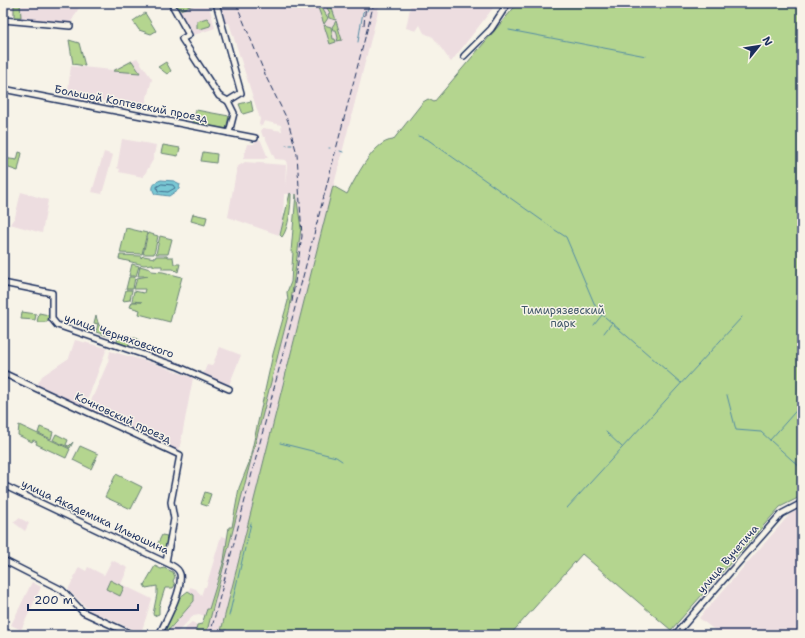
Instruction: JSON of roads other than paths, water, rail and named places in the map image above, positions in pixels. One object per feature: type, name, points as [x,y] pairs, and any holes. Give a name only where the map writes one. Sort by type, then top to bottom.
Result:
[{"type":"street","points":[[171,3],[189,35],[182,39],[219,96],[228,101],[234,113],[229,133]]},
{"type":"street","points":[[216,3],[241,93],[228,101]]},
{"type":"street","points":[[464,56],[491,28],[508,3]]},
{"type":"street","points":[[3,20],[70,26]]},
{"type":"street","name":"Большой Коптевский проезд","points":[[3,89],[254,138]]},
{"type":"street","name":"улица Черняховского","points":[[3,283],[52,293],[52,319],[56,325],[179,367],[230,388]]},
{"type":"street","name":"Кочновский проезд","points":[[3,373],[180,455],[170,502],[174,514],[166,562]]},
{"type":"street","name":"улица Академика Ильюшина","points":[[3,485],[166,562],[177,569],[180,578],[176,594],[159,635]]},
{"type":"street","name":"улица Вучетича","points":[[675,635],[781,514],[802,502]]},
{"type":"street","points":[[3,560],[62,590],[83,612],[133,635]]},
{"type":"water","points":[[161,180],[174,181],[180,184],[179,189],[169,196],[155,194],[153,187],[156,182]]},
{"type":"waterway","points":[[367,11],[370,3]]},
{"type":"waterway","points":[[358,42],[364,11]]},
{"type":"waterway","points":[[509,30],[646,56]]},
{"type":"waterway","points":[[418,136],[427,139],[554,229]]},
{"type":"waterway","points":[[555,230],[566,237],[597,310],[681,383]]},
{"type":"waterway","points":[[594,325],[602,315]]},
{"type":"waterway","points":[[567,508],[742,317]]},
{"type":"waterway","points":[[604,333],[611,324]]},
{"type":"waterway","points":[[727,395],[736,430],[761,432],[802,469]]},
{"type":"waterway","points":[[770,440],[802,404]]},
{"type":"waterway","points":[[606,432],[622,447]]},
{"type":"waterway","points":[[280,443],[336,457],[342,461]]},
{"type":"waterway","points":[[246,545],[251,523]]},
{"type":"waterway","points":[[229,616],[245,548]]},
{"type":"waterway","points":[[225,635],[226,630]]},
{"type":"railway","points":[[236,3],[267,79],[288,121],[297,154],[302,236],[292,302]]},
{"type":"railway","points":[[364,25],[366,3]]},
{"type":"railway","points":[[210,635],[374,3]]},
{"type":"park label","name":"Тимирязевский парк","points":[[563,316]]}]
